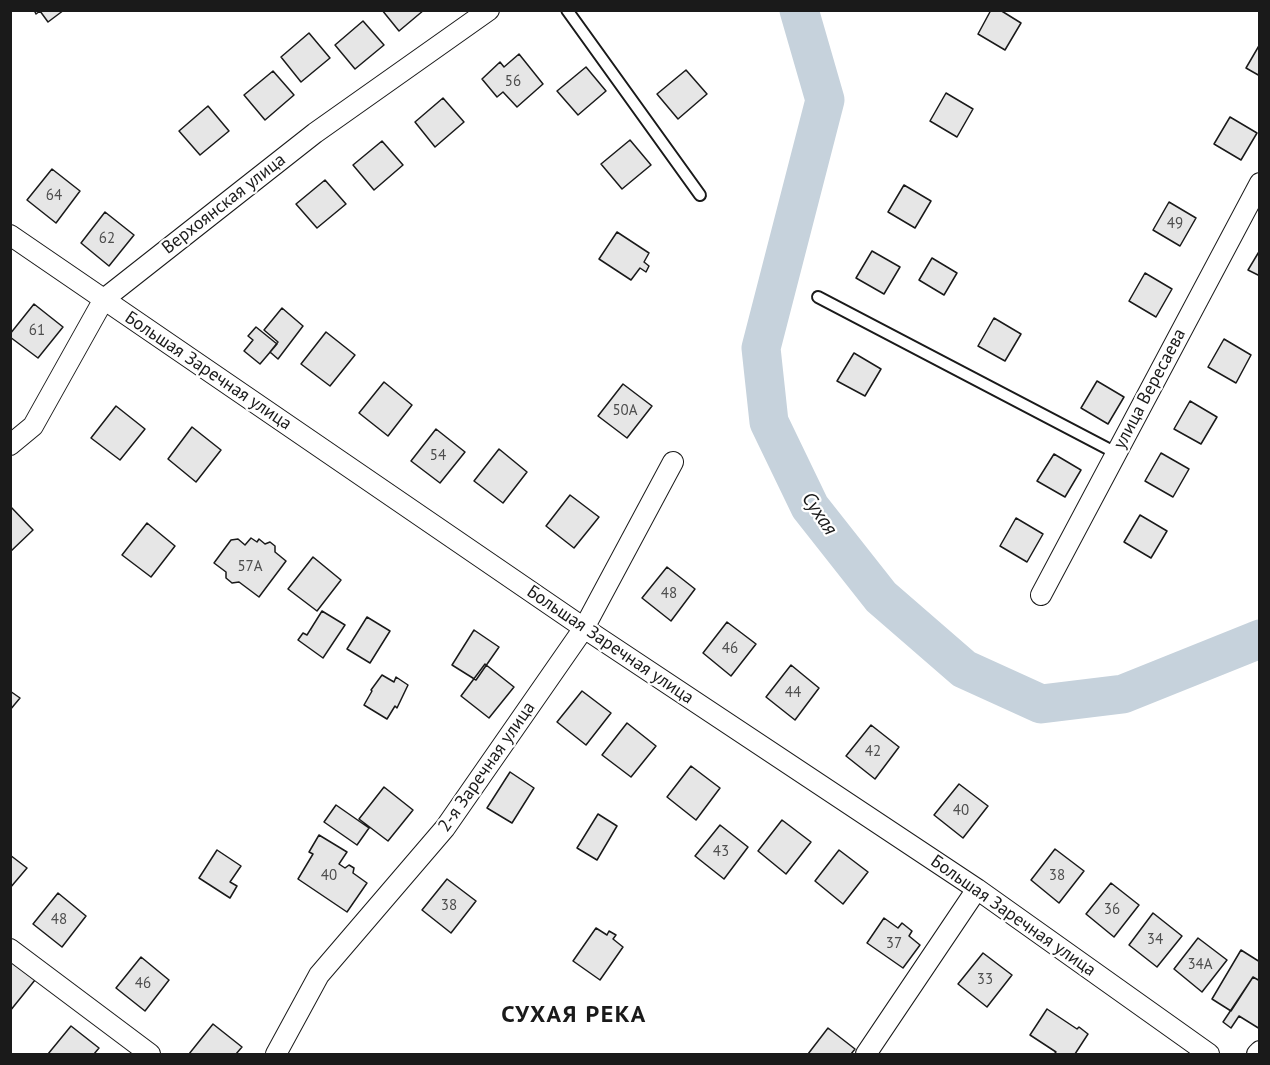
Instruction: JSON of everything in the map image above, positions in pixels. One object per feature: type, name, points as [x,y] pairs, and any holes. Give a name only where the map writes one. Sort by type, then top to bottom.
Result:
[{"type":"street","name":"Верхоянская улица","points":[[10,445],[33,426],[104,299],[315,133],[486,11]]},
{"type":"street","name":"улица Вересаева","points":[[1041,595],[1260,183]]},
{"type":"street","name":"Большая Заречная улица","points":[[10,235],[584,628],[977,889],[1209,1054]]},
{"type":"street","name":"2-я Заречная улица","points":[[276,1054],[319,975],[445,828],[584,628],[673,462]]},
{"type":"street","points":[[866,1054],[977,889]]},
{"type":"street","points":[[10,949],[150,1054]]},
{"type":"street","points":[[1257,1054],[1260,1050]]},
{"type":"lane","points":[[567,10],[700,195]]},
{"type":"lane","points":[[818,297],[1116,453]]},
{"type":"building","points":[[34,10],[64,10],[48,22],[40,11],[36,14]]},
{"type":"building","points":[[382,10],[424,10],[399,31]]},
{"type":"building","points":[[991,10],[1000,10],[1021,23],[1005,50],[978,34]]},
{"type":"building","points":[[363,21],[384,45],[355,69],[335,45]]},
{"type":"building","points":[[309,33],[330,58],[301,82],[281,57]]},
{"type":"building","points":[[1260,44],[1260,76],[1246,68]]},
{"type":"building","points":[[519,54],[543,84],[517,107],[503,92],[497,97],[482,79],[500,62],[504,67]]},
{"type":"building","points":[[586,67],[606,91],[578,115],[557,91]]},
{"type":"building","points":[[686,70],[707,94],[678,119],[657,94]]},
{"type":"building","points":[[273,71],[294,95],[265,120],[244,95]]},
{"type":"building","points":[[946,93],[973,109],[957,137],[930,121]]},
{"type":"building","points":[[443,98],[464,122],[435,147],[415,122]]},
{"type":"building","points":[[208,106],[229,131],[200,155],[179,131]]},
{"type":"building","points":[[1230,117],[1257,133],[1241,160],[1214,144]]},
{"type":"building","points":[[630,140],[651,165],[622,189],[601,164]]},
{"type":"building","points":[[382,141],[403,165],[374,190],[353,165]]},
{"type":"building","points":[[52,169],[80,191],[56,223],[27,200]]},
{"type":"building","points":[[325,180],[346,204],[317,228],[296,204]]},
{"type":"building","points":[[904,185],[931,201],[915,228],[888,212]]},
{"type":"building","points":[[1169,202],[1196,218],[1180,246],[1153,230]]},
{"type":"building","points":[[105,212],[134,235],[109,266],[81,243]]},
{"type":"building","points":[[617,232],[649,253],[644,262],[649,266],[646,272],[640,268],[631,280],[599,259]]},
{"type":"building","points":[[1260,250],[1260,276],[1248,270]]},
{"type":"building","points":[[872,251],[900,267],[884,294],[856,278]]},
{"type":"building","points":[[932,258],[957,273],[944,295],[919,280]]},
{"type":"building","points":[[1145,273],[1172,289],[1156,317],[1129,301]]},
{"type":"building","points":[[34,304],[63,327],[38,358],[10,337]]},
{"type":"building","points":[[282,308],[303,326],[278,359],[270,352],[278,342],[264,330]]},
{"type":"building","points":[[994,318],[1021,334],[1005,361],[978,346]]},
{"type":"building","points":[[256,327],[277,344],[260,364],[244,351],[253,340],[248,336]]},
{"type":"building","points":[[326,332],[355,355],[330,386],[301,364]]},
{"type":"building","points":[[1224,339],[1251,355],[1236,383],[1208,367]]},
{"type":"building","points":[[854,353],[881,369],[865,396],[837,381]]},
{"type":"building","points":[[1097,381],[1124,397],[1108,424],[1081,408]]},
{"type":"building","points":[[384,382],[412,405],[388,436],[359,413]]},
{"type":"building","points":[[623,384],[652,406],[627,438],[598,416]]},
{"type":"building","points":[[1190,401],[1217,417],[1201,444],[1174,429]]},
{"type":"building","points":[[116,406],[145,429],[120,460],[91,438]]},
{"type":"building","points":[[192,427],[221,450],[196,482],[168,459]]},
{"type":"building","points":[[436,429],[465,452],[440,483],[411,461]]},
{"type":"building","points":[[499,449],[527,472],[503,503],[474,481]]},
{"type":"building","points":[[1161,453],[1189,469],[1173,497],[1145,481]]},
{"type":"building","points":[[1054,454],[1081,470],[1065,497],[1037,481]]},
{"type":"building","points":[[570,495],[599,517],[574,548],[546,526]]},
{"type":"building","points":[[10,506],[33,530],[10,552]]},
{"type":"building","points":[[1140,515],[1167,531],[1151,558],[1124,542]]},
{"type":"building","points":[[1016,518],[1043,534],[1027,562],[1000,546]]},
{"type":"building","points":[[147,523],[175,546],[151,577],[122,555]]},
{"type":"building","points":[[251,538],[257,542],[259,539],[265,544],[270,542],[275,546],[275,552],[286,561],[259,597],[239,582],[232,583],[226,578],[226,572],[214,563],[231,540],[238,539],[245,545]]},
{"type":"building","points":[[313,557],[341,580],[317,611],[288,589]]},
{"type":"building","points":[[667,567],[695,589],[671,621],[642,598]]},
{"type":"building","points":[[322,611],[345,625],[323,658],[298,640],[303,633],[307,635]]},
{"type":"building","points":[[367,617],[390,631],[370,663],[347,649]]},
{"type":"building","points":[[727,622],[756,644],[731,676],[703,653]]},
{"type":"building","points":[[474,630],[499,647],[476,680],[452,665]]},
{"type":"building","points":[[485,664],[514,687],[489,718],[461,696]]},
{"type":"building","points":[[791,665],[819,688],[795,720],[766,697]]},
{"type":"building","points":[[382,675],[394,682],[396,677],[408,685],[397,708],[395,706],[387,719],[364,705]]},
{"type":"building","points":[[10,691],[20,698],[10,710]]},
{"type":"building","points":[[582,691],[611,713],[586,745],[557,722]]},
{"type":"building","points":[[627,723],[656,746],[631,777],[602,755]]},
{"type":"building","points":[[871,725],[899,747],[875,779],[846,756]]},
{"type":"building","points":[[691,766],[720,788],[696,820],[667,797]]},
{"type":"building","points":[[510,772],[534,788],[512,823],[487,808]]},
{"type":"building","points":[[959,784],[988,806],[963,838],[934,815]]},
{"type":"building","points":[[384,787],[413,810],[388,841],[359,819]]},
{"type":"building","points":[[336,805],[369,828],[357,845],[324,822]]},
{"type":"building","points":[[598,814],[617,826],[597,860],[577,848]]},
{"type":"building","points":[[782,820],[811,842],[786,874],[758,851]]},
{"type":"building","points":[[720,825],[748,847],[724,879],[695,856]]},
{"type":"building","points":[[319,835],[347,852],[339,864],[345,868],[349,865],[354,868],[353,873],[367,883],[347,912],[298,879],[313,854],[309,852]]},
{"type":"building","points":[[1055,849],[1084,871],[1059,903],[1031,880]]},
{"type":"building","points":[[217,850],[241,866],[230,882],[237,886],[230,898],[199,878]]},
{"type":"building","points":[[839,850],[868,872],[843,904],[815,881]]},
{"type":"building","points":[[10,855],[27,868],[10,888]]},
{"type":"building","points":[[447,879],[476,901],[451,933],[422,910]]},
{"type":"building","points":[[1111,883],[1139,905],[1114,937],[1086,914]]},
{"type":"building","points":[[58,893],[86,916],[62,947],[33,924]]},
{"type":"building","points":[[1153,913],[1182,936],[1157,967],[1129,945]]},
{"type":"building","points":[[884,918],[898,928],[902,923],[912,931],[909,936],[920,945],[903,968],[867,943]]},
{"type":"building","points":[[596,928],[607,935],[609,931],[616,935],[613,939],[623,947],[600,980],[573,961]]},
{"type":"building","points":[[1198,938],[1227,960],[1202,992],[1174,969]]},
{"type":"building","points":[[1241,950],[1260,962],[1260,981],[1253,977],[1231,1011],[1212,999]]},
{"type":"building","points":[[983,953],[1012,975],[987,1007],[958,984]]},
{"type":"building","points":[[141,957],[169,980],[145,1011],[116,988]]},
{"type":"building","points":[[10,961],[35,980],[10,1011]]},
{"type":"building","points":[[1253,977],[1260,981],[1260,1029],[1239,1016],[1231,1028],[1223,1022]]},
{"type":"building","points":[[1047,1009],[1088,1034],[1075,1054],[1054,1054],[1056,1052],[1030,1035]]},
{"type":"building","points":[[213,1024],[242,1047],[236,1054],[189,1054]]},
{"type":"building","points":[[71,1026],[99,1048],[94,1054],[48,1054]]},
{"type":"building","points":[[828,1028],[855,1049],[851,1054],[808,1054]]},
{"type":"waterway","name":"Сухая","points":[[799,10],[825,100],[761,348],[769,422],[810,507],[881,597],[964,669],[1041,704],[1123,694],[1260,639]]},
{"type":"district","name":"СУХАЯ РЕКА","points":[[574,1015]]}]
